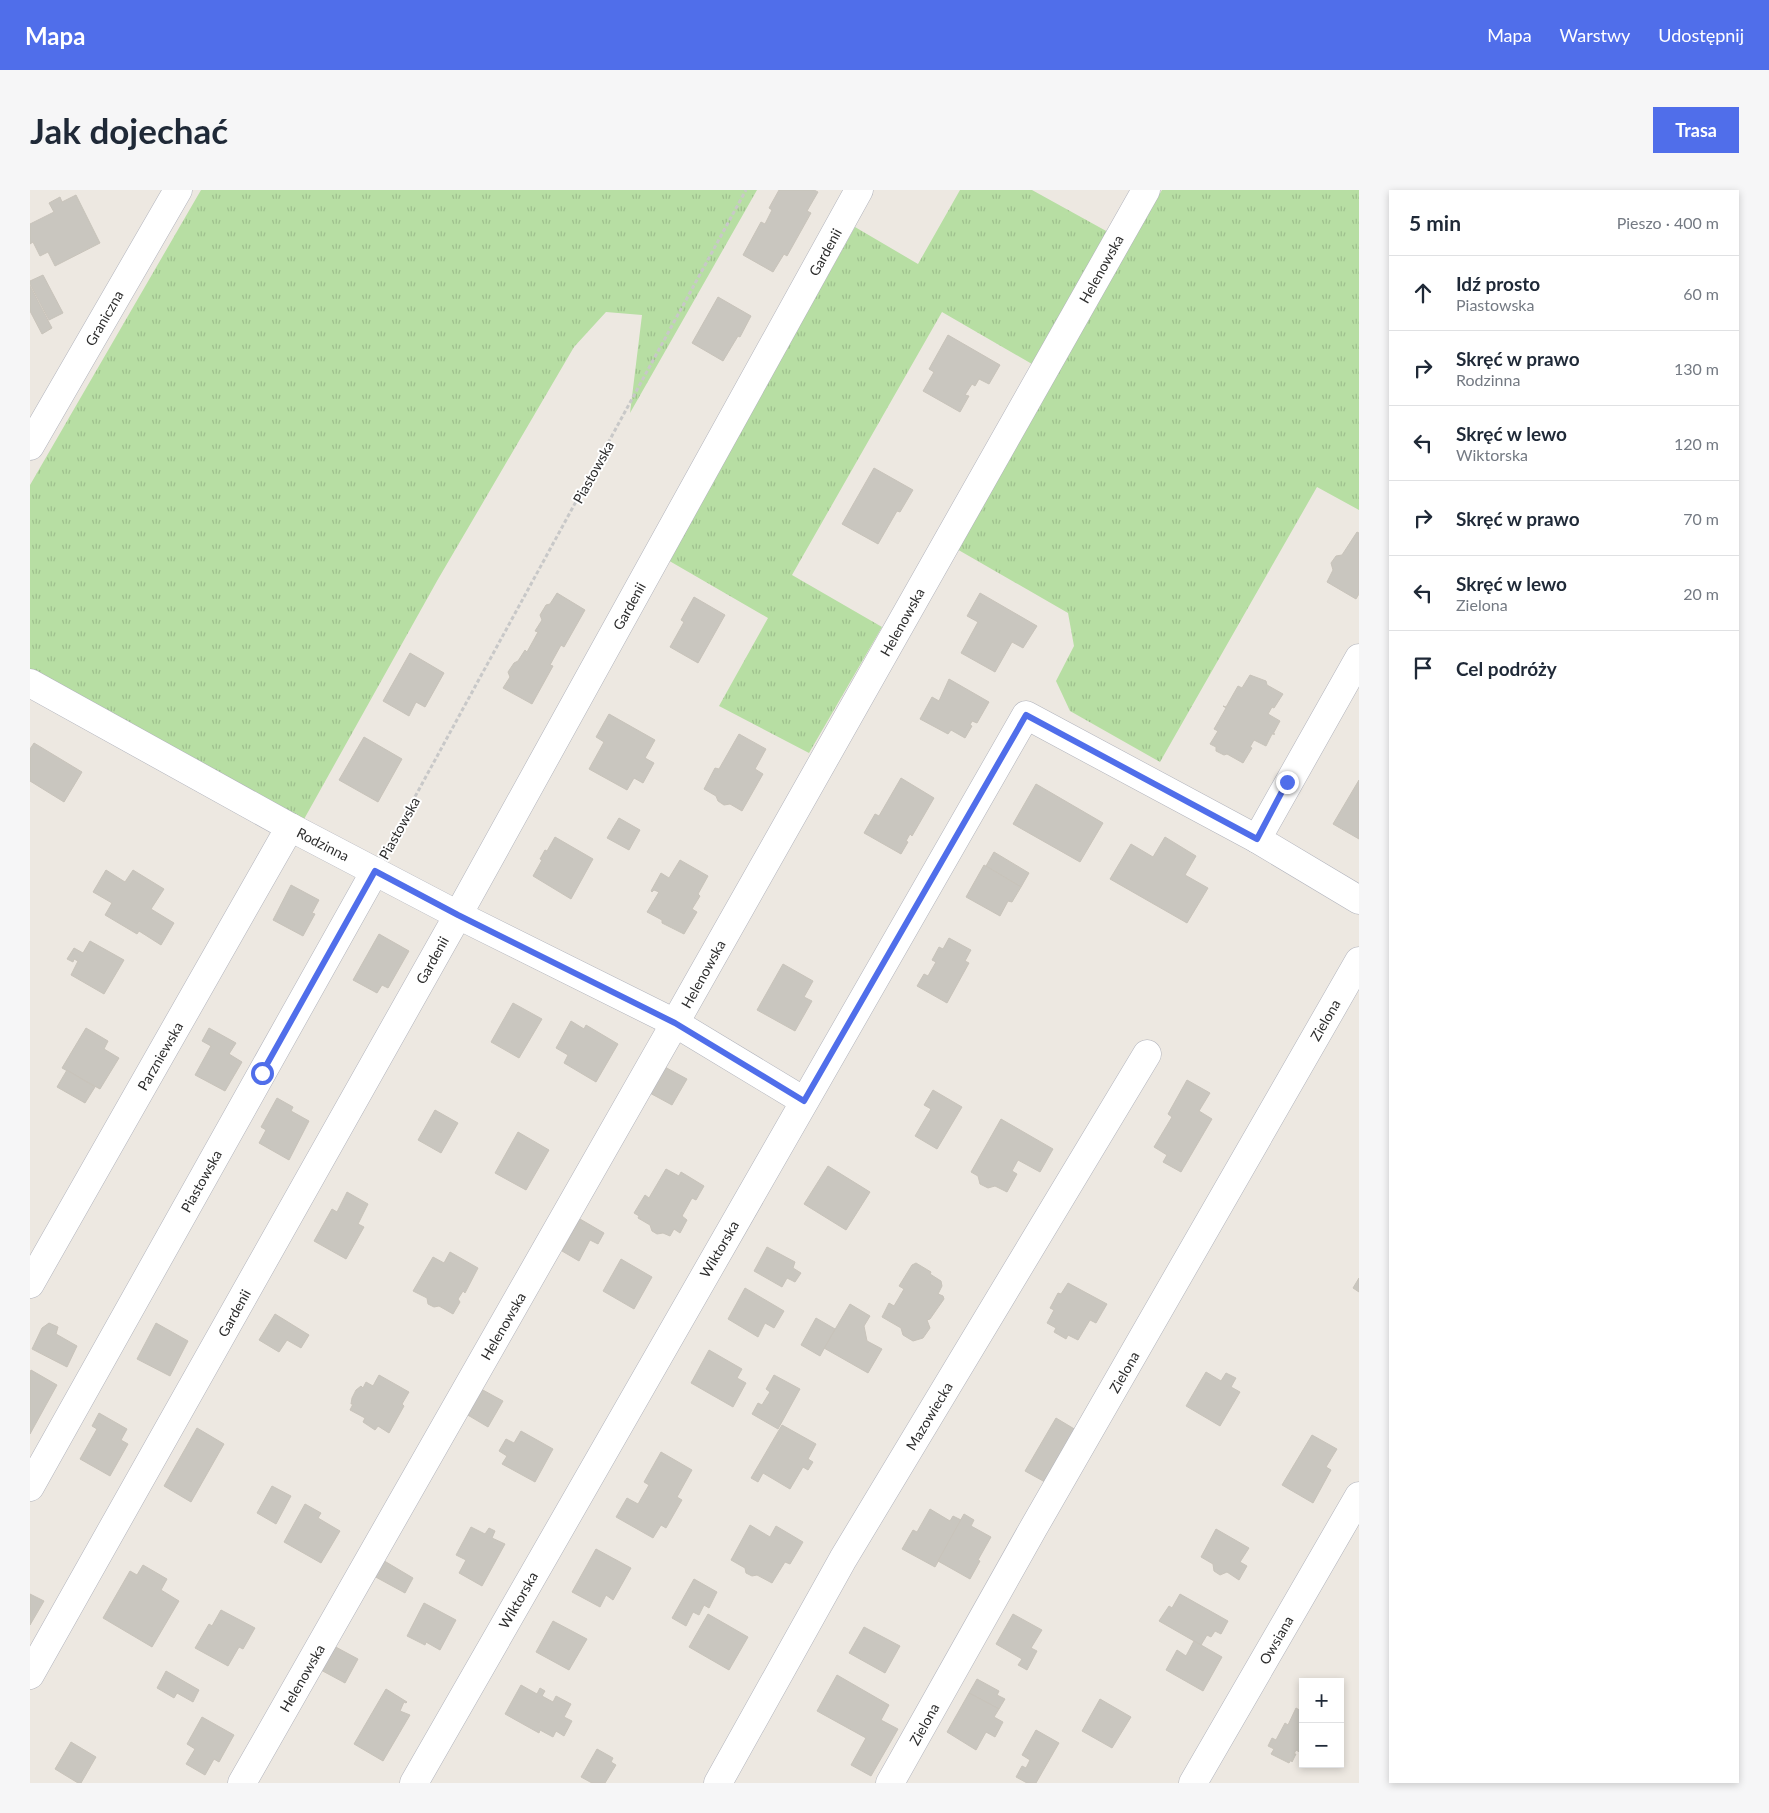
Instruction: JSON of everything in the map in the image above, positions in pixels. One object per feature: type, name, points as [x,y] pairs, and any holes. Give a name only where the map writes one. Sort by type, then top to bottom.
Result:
[{"type":"street","name":"Graniczna","points":[[30,446],[178,190]]},
{"type":"street","name":"Gardenii","points":[[30,1675],[458,915],[859,190]]},
{"type":"street","name":"Helenowska","points":[[242,1783],[1146,190]]},
{"type":"street","points":[[1359,658],[1287,782],[1257,839],[1359,900]]},
{"type":"street","name":"Rodzinna","points":[[30,683],[290,827],[458,915],[675,1023],[804,1101]]},
{"type":"street","name":"Wiktorska","points":[[414,1783],[1026,715],[1257,839]]},
{"type":"street","name":"Parzniewska","points":[[30,1284],[290,827]]},
{"type":"street","name":"Piastowska","points":[[30,1488],[375,871]]},
{"type":"street","name":"Zielona","points":[[890,1783],[1039,1519],[1359,962]]},
{"type":"street","name":"Mazowiecka","points":[[718,1783],[843,1559],[1146,1054]]},
{"type":"street","name":"Owsiana","points":[[1194,1783],[1359,1496]]},
{"type":"path","name":"Piastowska","points":[[375,871],[746,190]]},
{"type":"green space","points":[[201,190],[757,190],[630,413],[642,315],[606,312],[574,347],[437,581],[303,821],[30,674],[30,485]]},
{"type":"green space","points":[[960,190],[1032,190],[1108,232],[1032,364],[942,312],[792,575],[882,627],[809,753],[719,706],[768,618],[666,559],[731,448],[855,227],[918,264]]},
{"type":"green space","points":[[1162,190],[1359,190],[1359,510],[1317,487],[1160,762],[1070,711],[1056,681],[1074,646],[1068,613],[955,548]]},
{"type":"building","points":[[779,190],[814,190],[818,192],[807,211],[811,213],[787,256],[784,254],[773,272],[743,255],[761,222],[765,224],[772,210],[769,208]]},
{"type":"building","points":[[76,195],[100,243],[55,266],[48,252],[40,256],[33,242],[30,244],[30,224],[54,212],[49,203],[60,197],[62,202]]},
{"type":"building","points":[[43,275],[63,313],[49,320],[30,284],[30,281]]},
{"type":"building","points":[[30,286],[52,328],[42,334],[30,311]]},
{"type":"building","points":[[718,297],[751,316],[740,337],[738,336],[723,361],[692,343]]},
{"type":"building","points":[[948,335],[1000,365],[989,384],[979,379],[975,386],[972,384],[965,395],[969,396],[960,412],[923,391],[934,372],[929,369]]},
{"type":"building","points":[[874,468],[913,490],[900,512],[897,511],[878,544],[842,524]]},
{"type":"building","points":[[1357,532],[1359,533],[1359,594],[1356,599],[1327,582],[1333,570],[1331,563],[1336,556],[1342,555]]},
{"type":"building","points":[[557,593],[585,610],[564,647],[561,645],[550,665],[553,666],[532,704],[503,688],[510,677],[508,672],[525,650],[527,652],[538,632],[535,631],[542,620],[540,615]]},
{"type":"building","points":[[980,593],[1037,626],[1023,648],[1012,642],[995,672],[961,653],[978,622],[967,616]]},
{"type":"building","points":[[694,597],[725,615],[698,663],[670,647],[684,622],[681,620]]},
{"type":"building","points":[[410,653],[444,673],[425,707],[416,702],[409,716],[383,701]]},
{"type":"building","points":[[1250,675],[1266,681],[1267,685],[1283,694],[1268,714],[1280,721],[1273,734],[1266,746],[1254,740],[1250,747],[1252,748],[1243,763],[1227,754],[1224,755],[1216,751],[1216,747],[1210,744],[1218,731],[1214,729],[1226,708],[1223,706],[1226,707],[1238,686],[1242,688]]},
{"type":"building","points":[[949,679],[989,702],[977,723],[972,721],[970,725],[972,726],[965,738],[951,730],[948,734],[920,719],[932,697],[939,701]]},
{"type":"building","points":[[609,714],[655,740],[645,758],[654,763],[643,783],[634,778],[627,790],[589,769],[604,742],[596,737]]},
{"type":"building","points":[[739,734],[766,749],[755,769],[763,774],[742,811],[730,804],[724,805],[718,801],[716,796],[704,789],[715,768],[719,769]]},
{"type":"building","points":[[364,737],[402,759],[378,802],[339,780]]},
{"type":"building","points":[[34,743],[82,772],[64,802],[30,781],[30,749]]},
{"type":"building","points":[[901,778],[934,798],[912,836],[910,834],[901,854],[864,833],[875,814],[879,816]]},
{"type":"building","points":[[1359,780],[1359,839],[1333,824]]},
{"type":"building","points":[[1036,784],[1103,823],[1080,862],[1013,824]]},
{"type":"building","points":[[619,818],[640,830],[629,850],[607,838]]},
{"type":"building","points":[[555,837],[593,859],[571,899],[533,876],[545,850],[547,851]]},
{"type":"building","points":[[1165,837],[1196,856],[1185,875],[1208,888],[1187,923],[1110,879],[1131,844],[1153,857]]},
{"type":"building","points":[[994,852],[1029,873],[1021,887],[986,866]]},
{"type":"building","points":[[680,860],[708,876],[698,894],[700,896],[692,909],[697,912],[684,934],[662,923],[662,920],[647,912],[659,892],[651,891],[661,873],[669,878]]},
{"type":"building","points":[[984,865],[1021,887],[1012,902],[1008,901],[1000,916],[966,897]]},
{"type":"building","points":[[106,870],[125,882],[133,870],[164,889],[151,909],[174,923],[161,945],[139,931],[137,934],[105,915],[112,903],[93,892]]},
{"type":"building","points":[[291,885],[319,900],[312,913],[315,914],[303,936],[273,920]]},
{"type":"building","points":[[379,934],[409,951],[388,988],[382,985],[377,993],[353,980]]},
{"type":"building","points":[[949,938],[971,950],[965,961],[969,963],[947,1003],[917,986],[924,974],[928,976],[936,962],[932,960],[939,947],[943,949]]},
{"type":"building","points":[[90,941],[124,960],[104,994],[71,975],[78,961],[74,959],[73,962],[67,959],[74,948],[83,953]]},
{"type":"building","points":[[783,964],[813,981],[804,997],[812,1001],[795,1031],[757,1010]]},
{"type":"building","points":[[513,1003],[542,1019],[519,1058],[491,1042]]},
{"type":"building","points":[[571,1021],[584,1029],[586,1025],[618,1044],[596,1082],[564,1063],[568,1055],[556,1048]]},
{"type":"building","points":[[86,1028],[108,1041],[104,1049],[119,1058],[100,1089],[62,1068]]},
{"type":"building","points":[[209,1028],[236,1043],[229,1054],[242,1062],[225,1091],[195,1075],[211,1046],[202,1041]]},
{"type":"building","points":[[663,1066],[687,1079],[672,1105],[648,1092]]},
{"type":"building","points":[[67,1070],[95,1087],[85,1103],[57,1087]]},
{"type":"building","points":[[1187,1080],[1210,1093],[1199,1111],[1212,1119],[1181,1172],[1163,1162],[1167,1155],[1154,1147],[1172,1117],[1168,1114]]},
{"type":"building","points":[[933,1090],[962,1107],[937,1149],[915,1136],[931,1109],[924,1105]]},
{"type":"building","points":[[277,1098],[293,1107],[291,1111],[309,1121],[289,1160],[259,1143],[266,1130],[261,1127]]},
{"type":"building","points":[[435,1110],[458,1123],[441,1153],[418,1140]]},
{"type":"building","points":[[1001,1119],[1053,1149],[1040,1172],[1018,1160],[1012,1171],[1017,1174],[1007,1192],[995,1186],[988,1188],[980,1184],[978,1176],[971,1172]]},
{"type":"building","points":[[518,1132],[549,1150],[526,1190],[495,1173]]},
{"type":"building","points":[[828,1166],[870,1192],[846,1230],[804,1204]]},
{"type":"building","points":[[666,1169],[679,1176],[681,1172],[704,1186],[696,1200],[692,1198],[682,1216],[687,1220],[680,1233],[674,1229],[670,1236],[663,1233],[657,1234],[652,1231],[650,1225],[638,1218],[639,1216],[634,1213],[645,1195],[649,1198]]},
{"type":"building","points":[[347,1192],[368,1204],[358,1224],[364,1227],[346,1259],[314,1241],[332,1209],[337,1212]]},
{"type":"building","points":[[580,1219],[604,1233],[598,1244],[590,1240],[579,1261],[562,1251]]},
{"type":"building","points":[[767,1247],[795,1262],[793,1268],[801,1273],[795,1282],[787,1278],[782,1287],[754,1271]]},
{"type":"building","points":[[450,1252],[478,1268],[465,1293],[463,1291],[458,1299],[460,1302],[453,1314],[439,1306],[434,1307],[428,1304],[427,1298],[413,1291],[433,1257],[444,1263]]},
{"type":"building","points":[[621,1259],[652,1277],[634,1309],[603,1291]]},
{"type":"building","points":[[916,1263],[941,1281],[942,1286],[938,1294],[943,1296],[944,1299],[930,1319],[927,1320],[930,1328],[923,1338],[913,1341],[903,1335],[901,1328],[882,1317],[889,1303],[894,1306],[904,1289],[899,1286],[912,1265]]},
{"type":"building","points":[[1359,1278],[1359,1292],[1353,1288]]},
{"type":"building","points":[[1068,1283],[1107,1304],[1096,1323],[1090,1320],[1078,1340],[1068,1335],[1066,1339],[1054,1332],[1056,1328],[1047,1323],[1054,1310],[1050,1308],[1058,1293],[1061,1294]]},
{"type":"building","points":[[745,1288],[784,1311],[774,1328],[765,1323],[758,1337],[728,1319]]},
{"type":"building","points":[[850,1304],[870,1316],[864,1326],[867,1341],[882,1349],[868,1373],[824,1348]]},
{"type":"building","points":[[275,1314],[309,1335],[301,1348],[287,1340],[279,1352],[259,1340]]},
{"type":"building","points":[[816,1318],[835,1329],[820,1356],[801,1345]]},
{"type":"building","points":[[49,1323],[58,1327],[56,1334],[77,1346],[67,1367],[32,1349],[42,1328]]},
{"type":"building","points":[[156,1323],[188,1341],[170,1376],[137,1359]]},
{"type":"building","points":[[709,1350],[742,1369],[737,1378],[746,1383],[733,1407],[691,1383]]},
{"type":"building","points":[[31,1370],[57,1385],[30,1434],[30,1372]]},
{"type":"building","points":[[1206,1372],[1221,1381],[1226,1373],[1236,1378],[1231,1387],[1240,1392],[1220,1426],[1186,1406]]},
{"type":"building","points":[[379,1375],[409,1392],[402,1404],[404,1406],[389,1433],[378,1426],[375,1430],[363,1422],[365,1418],[350,1410],[353,1404],[351,1404],[352,1398],[356,1390],[361,1386],[363,1388],[366,1382],[373,1386]]},
{"type":"building","points":[[774,1375],[800,1389],[778,1429],[752,1414],[758,1403],[762,1405],[770,1392],[766,1389]]},
{"type":"building","points":[[481,1389],[503,1401],[488,1427],[466,1414]]},
{"type":"building","points":[[99,1413],[127,1429],[121,1440],[128,1444],[110,1476],[80,1459],[97,1429],[92,1426]]},
{"type":"building","points":[[1056,1418],[1076,1430],[1045,1482],[1025,1471]]},
{"type":"building","points":[[782,1425],[816,1444],[808,1459],[813,1462],[808,1470],[803,1467],[790,1489],[763,1473],[758,1482],[751,1478]]},
{"type":"building","points":[[197,1428],[224,1444],[191,1502],[164,1486]]},
{"type":"building","points":[[521,1431],[553,1449],[535,1482],[502,1464],[507,1456],[499,1451],[506,1439],[514,1443]]},
{"type":"building","points":[[1312,1435],[1337,1449],[1326,1467],[1331,1470],[1313,1503],[1282,1485]]},
{"type":"building","points":[[661,1452],[692,1470],[677,1497],[682,1500],[666,1528],[661,1525],[653,1538],[616,1517],[627,1498],[638,1504],[649,1485],[644,1482]]},
{"type":"building","points":[[272,1486],[291,1496],[276,1524],[257,1513]]},
{"type":"building","points":[[305,1504],[321,1513],[318,1518],[340,1531],[321,1563],[284,1542]]},
{"type":"building","points":[[930,1509],[950,1521],[953,1516],[961,1520],[935,1567],[902,1549],[913,1530],[917,1532]]},
{"type":"building","points":[[964,1514],[974,1520],[971,1526],[991,1537],[970,1579],[938,1561]]},
{"type":"building","points":[[750,1525],[770,1537],[776,1526],[803,1542],[790,1564],[785,1562],[772,1583],[757,1575],[752,1576],[746,1573],[745,1568],[731,1560]]},
{"type":"building","points":[[471,1527],[485,1534],[489,1528],[495,1531],[492,1538],[505,1544],[482,1586],[459,1573],[466,1560],[456,1555]]},
{"type":"building","points":[[1216,1529],[1249,1548],[1240,1562],[1247,1566],[1239,1580],[1227,1572],[1220,1575],[1214,1571],[1213,1564],[1201,1557]]},
{"type":"building","points":[[596,1549],[631,1568],[613,1600],[606,1595],[600,1607],[572,1592]]},
{"type":"building","points":[[381,1559],[413,1578],[405,1593],[372,1575]]},
{"type":"building","points":[[143,1565],[167,1579],[161,1590],[179,1601],[152,1647],[103,1618],[130,1571],[137,1575]]},
{"type":"building","points":[[694,1579],[717,1592],[709,1608],[704,1605],[699,1615],[693,1612],[686,1626],[672,1618]]},
{"type":"building","points":[[30,1594],[44,1601],[30,1625]]},
{"type":"building","points":[[1180,1594],[1228,1621],[1221,1634],[1215,1631],[1211,1637],[1207,1635],[1201,1645],[1159,1621],[1169,1606],[1172,1608]]},
{"type":"building","points":[[424,1603],[456,1620],[440,1650],[426,1642],[425,1645],[407,1636]]},
{"type":"building","points":[[221,1610],[255,1628],[243,1649],[239,1647],[228,1666],[195,1648],[209,1624],[212,1626]]},
{"type":"building","points":[[708,1614],[748,1637],[729,1670],[689,1647]]},
{"type":"building","points":[[1013,1614],[1042,1630],[1031,1648],[1037,1651],[1027,1670],[1018,1665],[1022,1659],[996,1644]]},
{"type":"building","points":[[553,1621],[587,1639],[569,1670],[536,1652]]},
{"type":"building","points":[[864,1627],[900,1646],[885,1673],[849,1653]]},
{"type":"building","points":[[1194,1641],[1222,1657],[1203,1691],[1166,1670],[1177,1650],[1186,1656]]},
{"type":"building","points":[[332,1645],[358,1659],[345,1683],[319,1669]]},
{"type":"building","points":[[166,1671],[199,1690],[193,1702],[177,1693],[174,1698],[157,1688]]},
{"type":"building","points":[[837,1675],[889,1705],[881,1720],[898,1729],[871,1776],[851,1765],[866,1738],[817,1711]]},
{"type":"building","points":[[977,1679],[999,1691],[997,1695],[1005,1699],[999,1709],[969,1693]]},
{"type":"building","points":[[521,1685],[537,1694],[540,1688],[545,1691],[542,1696],[553,1702],[556,1696],[571,1704],[564,1717],[572,1721],[564,1736],[556,1731],[553,1737],[540,1730],[539,1733],[505,1714]]},
{"type":"building","points":[[386,1689],[407,1702],[404,1702],[400,1711],[410,1715],[383,1761],[354,1744]]},
{"type":"building","points":[[969,1693],[999,1709],[994,1717],[1003,1722],[995,1737],[986,1732],[976,1750],[947,1732]]},
{"type":"building","points":[[1100,1699],[1131,1717],[1112,1748],[1082,1731]]},
{"type":"building","points":[[1296,1708],[1299,1710],[1299,1752],[1296,1750],[1292,1762],[1291,1760],[1289,1763],[1271,1754],[1274,1749],[1268,1746],[1272,1738],[1276,1740],[1285,1723],[1288,1725]]},
{"type":"building","points":[[202,1717],[234,1735],[219,1762],[214,1759],[205,1775],[186,1764],[195,1749],[187,1744]]},
{"type":"building","points":[[1036,1730],[1059,1743],[1036,1783],[1027,1783],[1016,1777],[1022,1766],[1026,1768],[1030,1760],[1022,1755]]},
{"type":"building","points":[[71,1742],[96,1757],[81,1783],[55,1769]]},
{"type":"building","points":[[597,1749],[613,1758],[611,1762],[616,1765],[605,1783],[592,1783],[581,1777]]},
{"type":"route","points":[[262,1073],[375,871],[458,915],[675,1023],[804,1101],[1026,715],[1257,839],[1287,782]]}]
